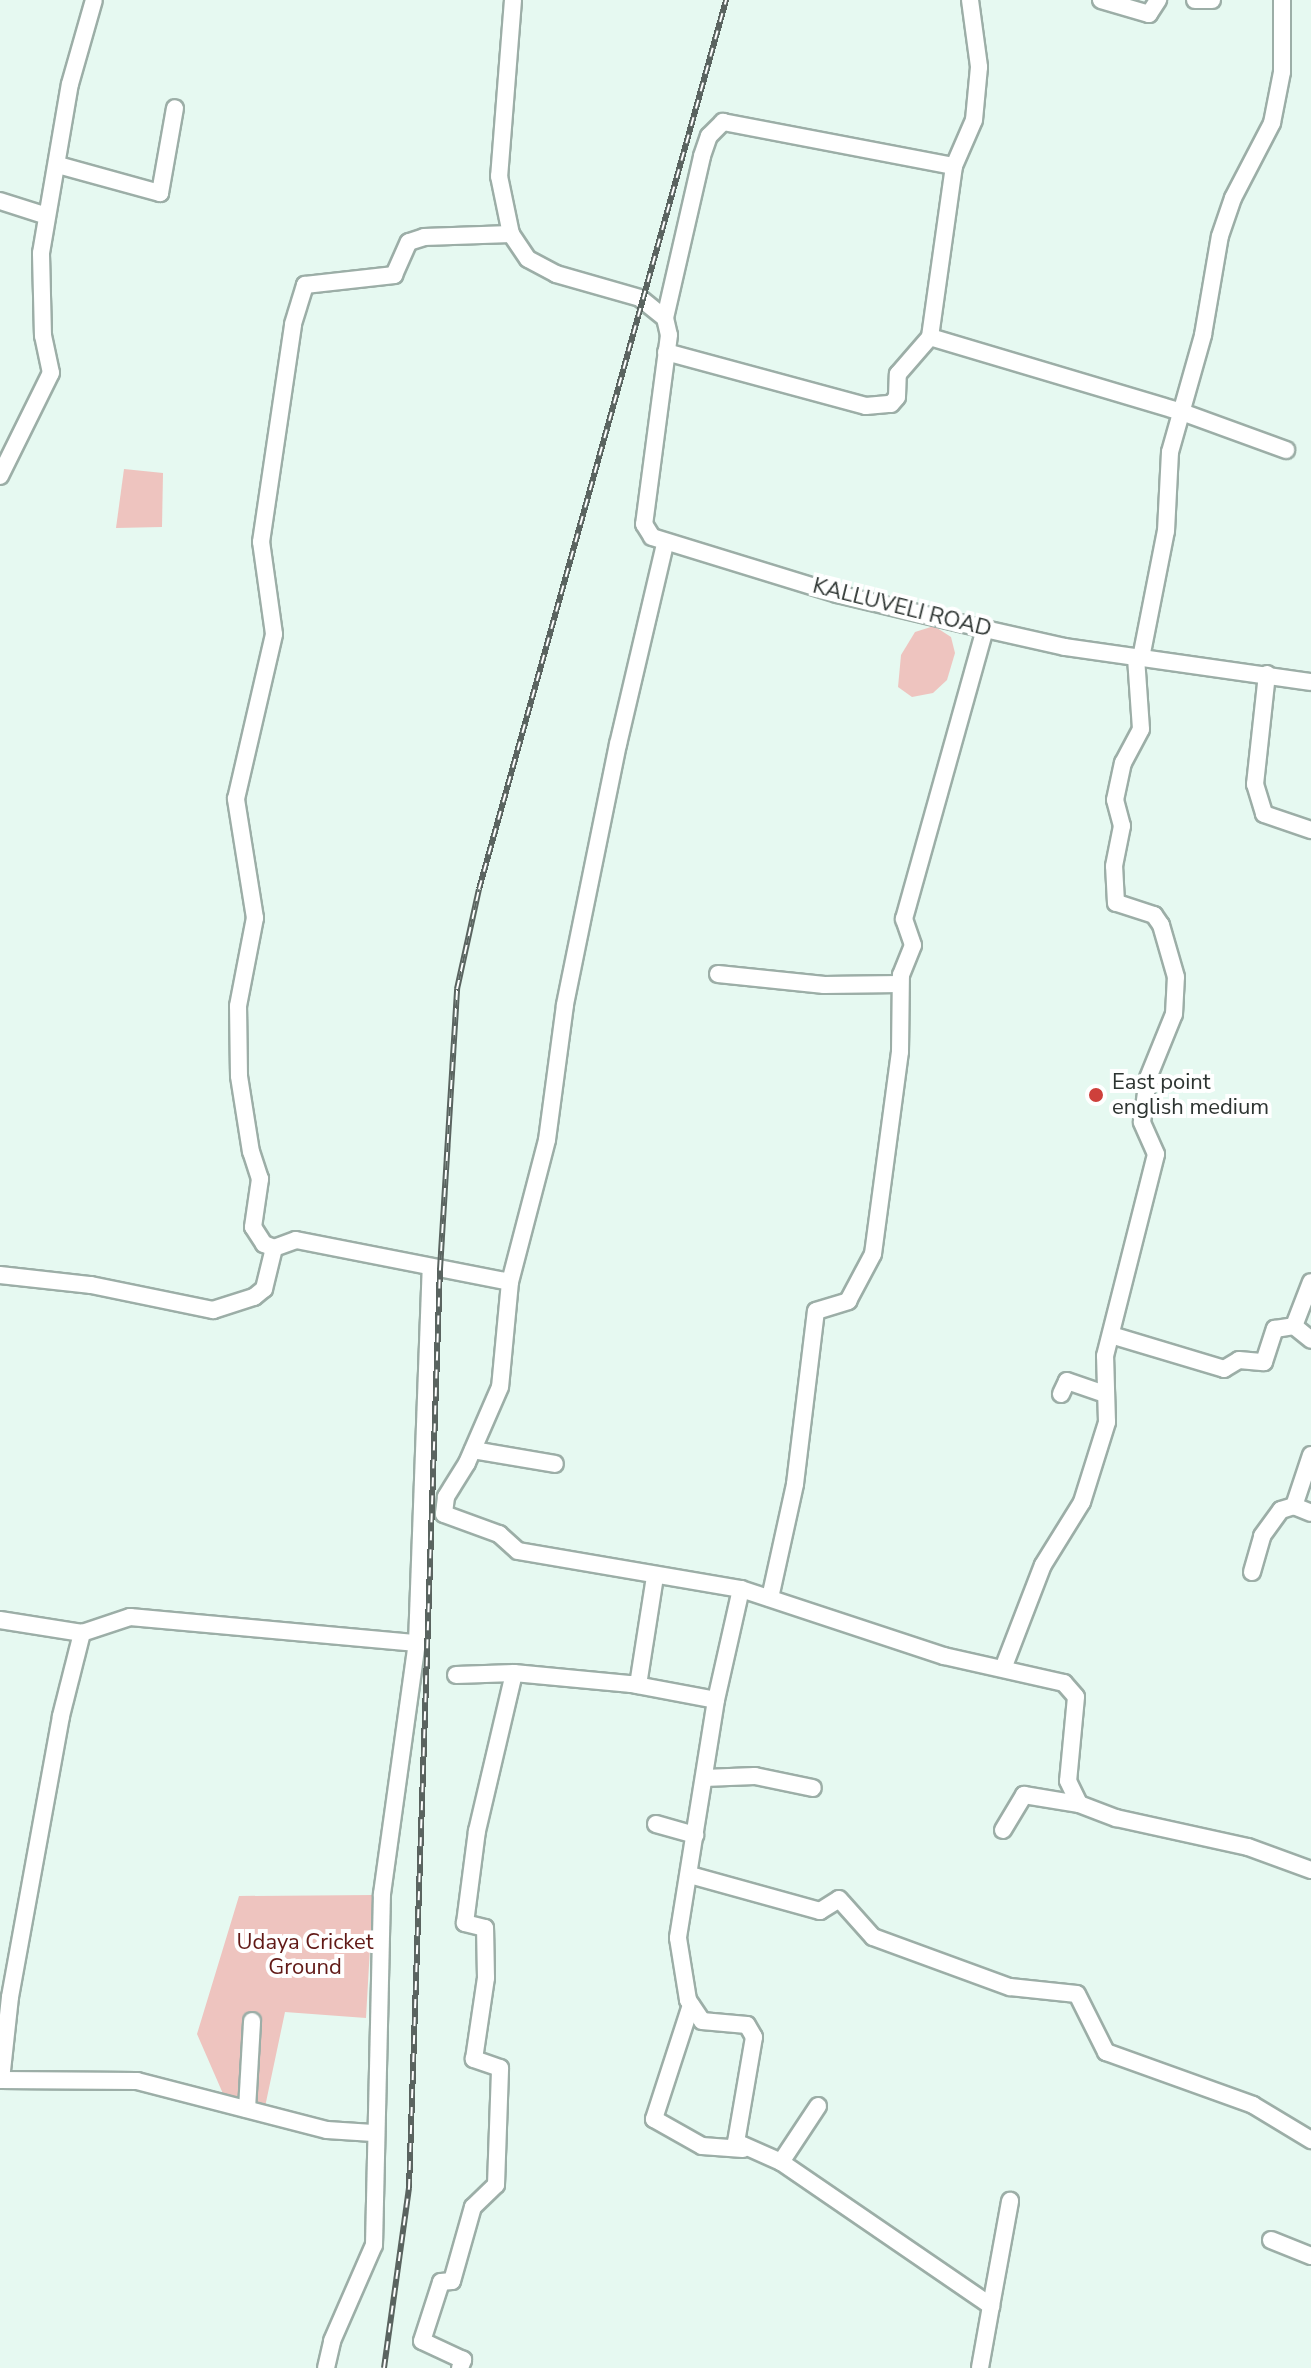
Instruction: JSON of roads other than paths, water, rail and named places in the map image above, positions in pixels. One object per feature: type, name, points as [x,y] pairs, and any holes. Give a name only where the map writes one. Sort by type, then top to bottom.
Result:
[{"type":"street","points":[[0,476],[51,373],[40,298],[47,216],[70,84],[94,0]]},
{"type":"street","points":[[513,0],[499,176],[511,234],[528,259],[556,274],[640,298],[665,318]]},
{"type":"street","points":[[666,352],[866,406],[891,404],[897,397],[898,374],[930,337],[954,166],[974,120],[979,67],[970,0]]},
{"type":"street","points":[[1101,0],[1149,14],[1158,0]]},
{"type":"street","points":[[1195,0],[1212,0]]},
{"type":"street","points":[[1004,1666],[1043,1565],[1082,1502],[1107,1422],[1105,1394],[1111,1335],[1153,1173],[1156,1154],[1142,1122],[1148,1078],[1174,1014],[1177,990],[1154,915],[1116,903],[1114,866],[1122,826],[1115,800],[1123,763],[1141,729],[1138,657],[1166,531],[1166,479],[1179,411],[1203,335],[1220,236],[1233,198],[1266,139],[1282,72],[1282,0]]},
{"type":"street","points":[[58,165],[160,193],[175,108]]},
{"type":"street","points":[[954,166],[723,122],[709,136],[665,318],[666,352],[644,524],[665,544],[618,744],[565,1005],[547,1140],[510,1282],[500,1387],[473,1450],[443,1508],[449,1519],[489,1529],[518,1551],[655,1577],[741,1589],[944,1656],[1004,1666],[1071,1688],[1076,1697],[1068,1781],[1079,1804]]},
{"type":"street","points":[[0,201],[47,216]]},
{"type":"street","points":[[510,1282],[296,1240],[274,1248],[264,1244],[253,1227],[260,1179],[251,1152],[239,1076],[238,1006],[255,918],[236,799],[274,634],[261,542],[293,324],[305,285],[394,275],[409,242],[424,237],[511,234]]},
{"type":"street","points":[[930,337],[1179,411],[1286,450]]},
{"type":"street","name":"KALLUVELI ROAD","points":[[665,544],[985,629],[1138,657],[1311,682]]},
{"type":"street","points":[[770,1598],[795,1484],[816,1311],[848,1301],[873,1254],[900,1052],[900,984],[913,945],[904,919],[985,629]]},
{"type":"street","points":[[1267,674],[1255,784],[1264,814],[1311,830]]},
{"type":"street","points":[[718,974],[824,985],[900,984]]},
{"type":"street","points":[[0,1275],[91,1285],[213,1310],[240,1305],[264,1289],[274,1248]]},
{"type":"street","points":[[326,2368],[374,2245],[373,2133],[382,1894],[417,1643],[431,1268]]},
{"type":"street","points":[[1294,1326],[1311,1282]]},
{"type":"street","points":[[1111,1335],[1224,1369],[1239,1360],[1264,1362],[1275,1329],[1294,1326],[1311,1340]]},
{"type":"street","points":[[1061,1394],[1067,1381],[1105,1394]]},
{"type":"street","points":[[473,1450],[555,1464]]},
{"type":"street","points":[[1294,1506],[1311,1455]]},
{"type":"street","points":[[1252,1572],[1262,1536],[1281,1510],[1294,1506],[1311,1513]]},
{"type":"street","points":[[638,1685],[655,1577]]},
{"type":"street","points":[[741,1589],[716,1700],[677,1951],[691,2005],[702,2021],[747,2025],[754,2037],[733,2135],[743,2149]]},
{"type":"street","points":[[0,1620],[82,1633],[130,1617],[417,1643]]},
{"type":"street","points":[[82,1633],[61,1716],[10,1997],[1,2080],[137,2081],[327,2130],[373,2133]]},
{"type":"street","points":[[456,1675],[514,1673],[638,1685],[716,1700]]},
{"type":"street","points":[[460,2368],[463,2360],[422,2341],[441,2282],[452,2281],[473,2207],[496,2185],[500,2068],[474,2059],[486,1978],[485,1928],[465,1923],[477,1831],[514,1673]]},
{"type":"street","points":[[704,1778],[755,1776],[813,1788]]},
{"type":"street","points":[[1003,1830],[1024,1795],[1079,1804],[1116,1818],[1248,1847],[1311,1870]]},
{"type":"street","points":[[656,1824],[695,1835]]},
{"type":"street","points":[[690,1875],[820,1911],[839,1899],[873,1937],[1010,1987],[1077,1994],[1106,2052],[1253,2105],[1311,2140]]},
{"type":"street","points":[[691,2005],[654,2119],[702,2146],[743,2149],[781,2162],[991,2306]]},
{"type":"street","points":[[247,2109],[252,2021]]},
{"type":"street","points":[[781,2162],[818,2106]]},
{"type":"street","points":[[980,2368],[1010,2201]]},
{"type":"street","points":[[1271,2240],[1311,2256]]},
{"type":"railway","points":[[384,2368],[409,2188],[440,1269],[457,989],[479,889],[726,0]]},
{"type":"place","name":"East point english medium","points":[[1096,1095]]},
{"type":"park label","name":"Udaya Cricket Ground","points":[[305,1954]]}]
